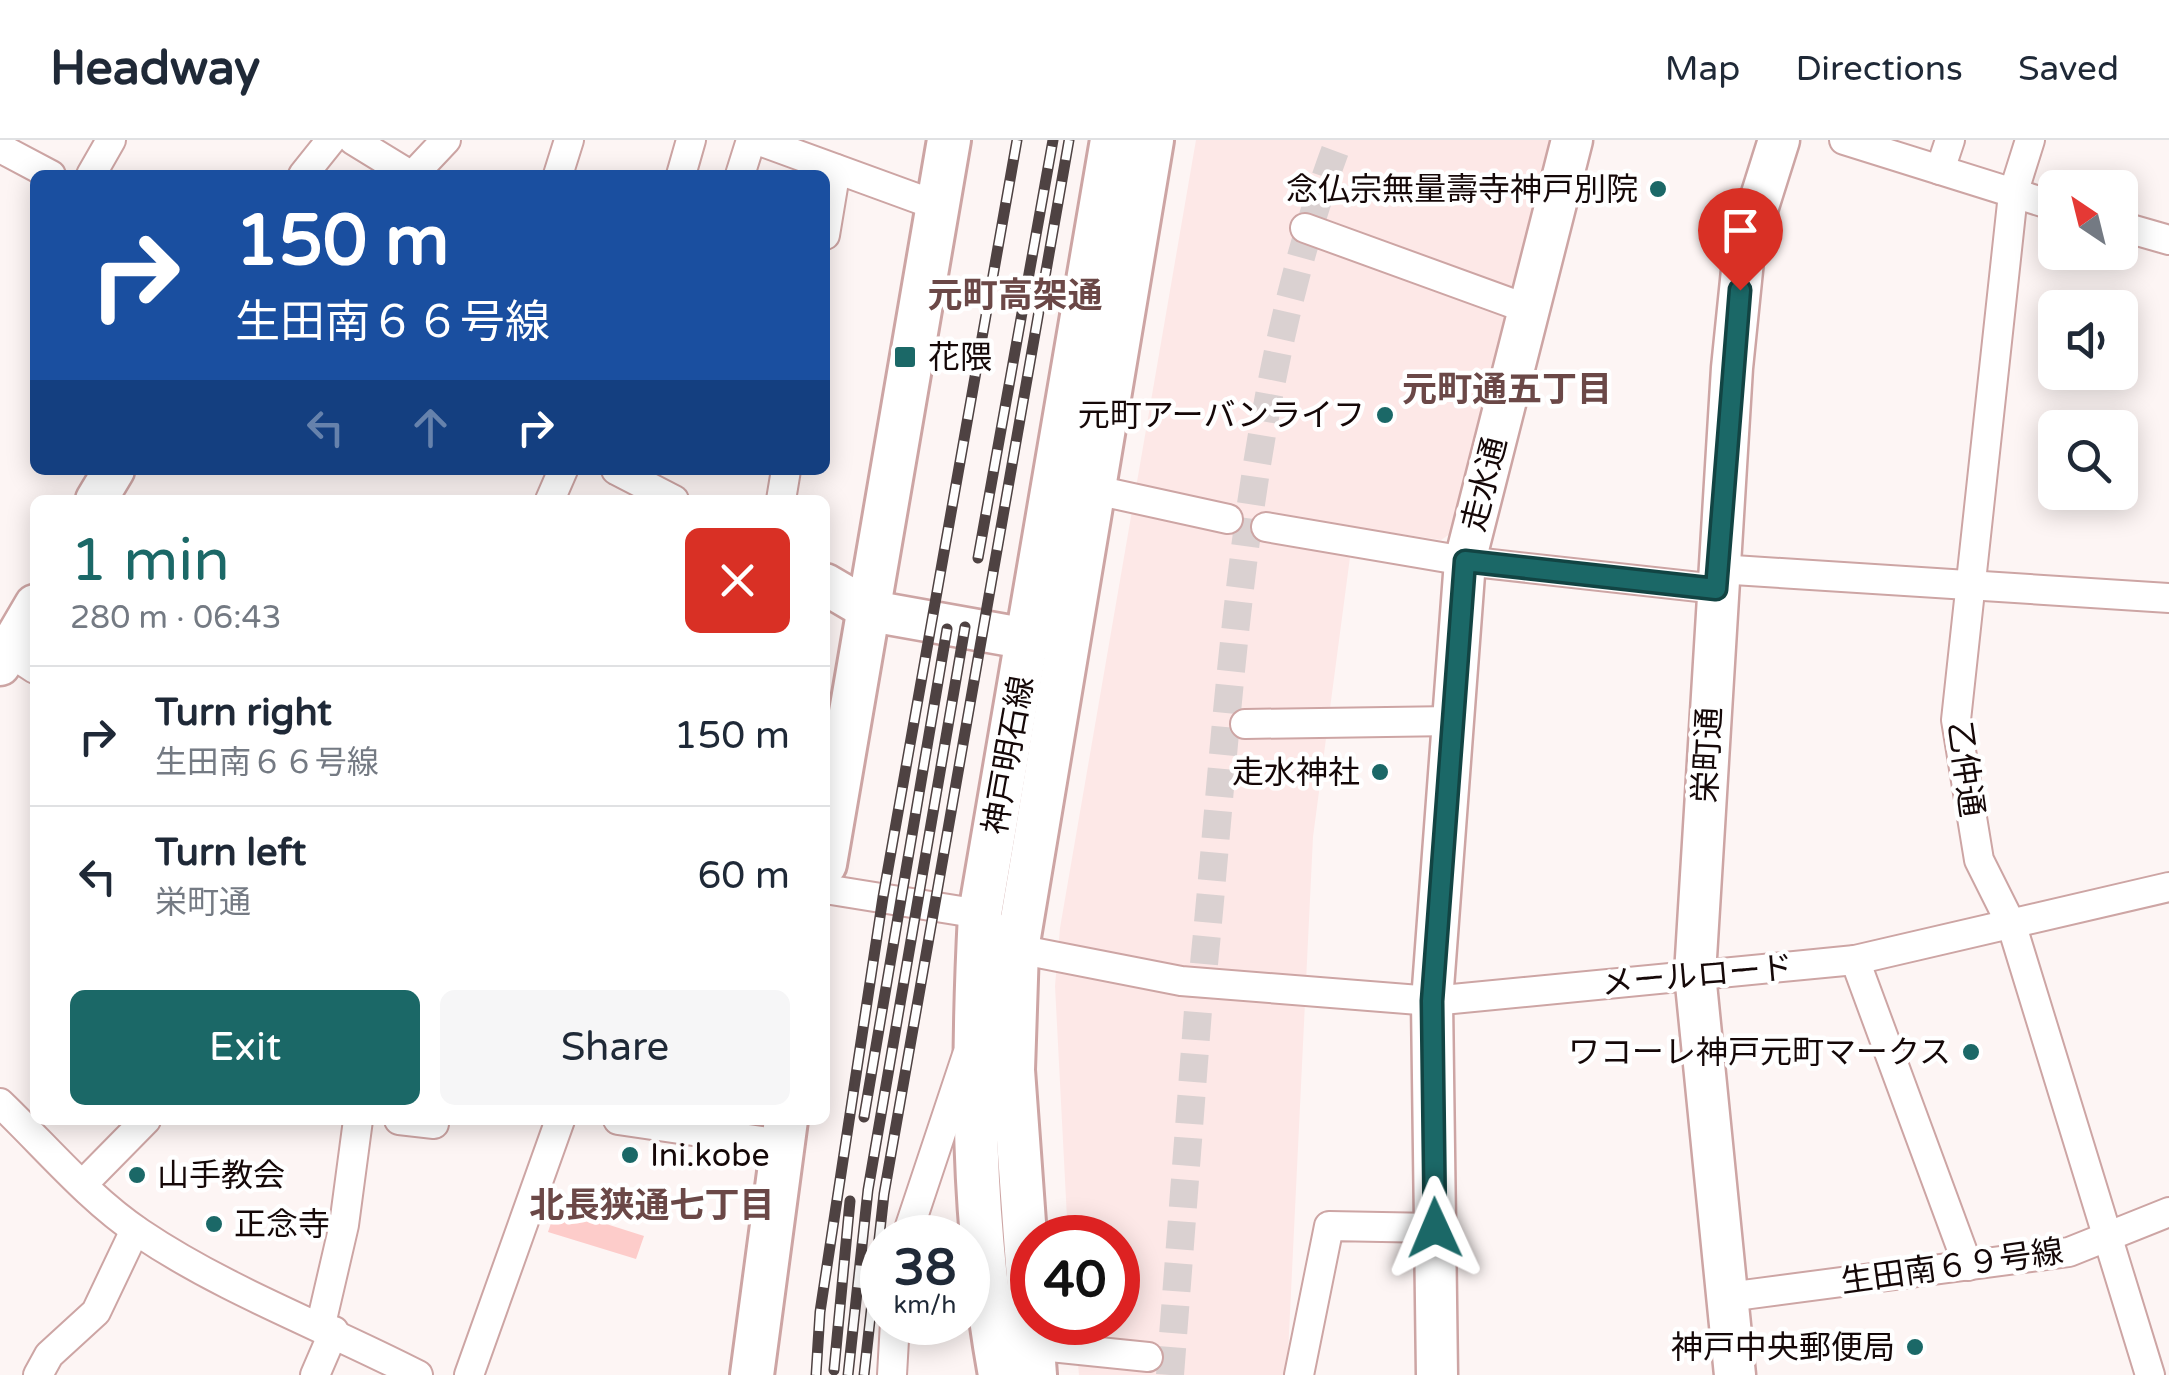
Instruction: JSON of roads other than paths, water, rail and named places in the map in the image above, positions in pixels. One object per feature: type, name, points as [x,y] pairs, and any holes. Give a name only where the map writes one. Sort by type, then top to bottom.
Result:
[{"type":"main road","points":[[830,837],[949,140]]},
{"type":"main road","name":"神戸明石線","points":[[1000,1375],[975,1176],[974,1035],[980,914],[1112,140]]},
{"type":"main road","name":"神戸明石線","points":[[1033,1360],[1013,1070],[1016,949],[1152,140]]},
{"type":"main road","points":[[752,1375],[784,1132]]},
{"type":"street","points":[[94,170],[111,140]]},
{"type":"street","points":[[308,170],[332,140]]},
{"type":"street","points":[[353,140],[403,170]]},
{"type":"street","points":[[416,170],[446,140]]},
{"type":"street","points":[[560,170],[569,140]]},
{"type":"street","points":[[682,170],[691,140]]},
{"type":"street","points":[[742,170],[754,140],[938,206]]},
{"type":"street","name":"走水通","points":[[1437,1375],[1432,1001],[1465,561],[1572,140]]},
{"type":"street","name":"栄町通","points":[[1735,1375],[1695,974],[1718,579],[1744,252],[1778,140]]},
{"type":"street","points":[[1844,140],[2038,201]]},
{"type":"street","points":[[1940,170],[1950,140]]},
{"type":"street","name":"乙仲通","points":[[2030,140],[2012,194],[1956,720],[1979,860],[2012,926],[2150,1375]]},
{"type":"street","points":[[0,148],[42,170]]},
{"type":"street","points":[[830,205],[836,169]]},
{"type":"street","points":[[1306,228],[1528,308]]},
{"type":"street","points":[[2138,231],[2169,240]]},
{"type":"street","points":[[1091,489],[1228,519]]},
{"type":"street","points":[[1266,527],[1465,561],[1718,579],[1970,585],[2169,598]]},
{"type":"street","points":[[830,587],[871,612],[1028,639]]},
{"type":"street","points":[[11,658],[30,616]]},
{"type":"street","points":[[1245,724],[1453,721]]},
{"type":"street","name":"メールロード","points":[[1016,949],[1218,985],[1432,1001],[1855,960],[2169,887]]},
{"type":"street","points":[[830,890],[980,914],[1016,949]]},
{"type":"street","points":[[1855,960],[1968,1266]]},
{"type":"street","points":[[914,1215],[974,1035]]},
{"type":"street","points":[[0,1103],[135,1230],[210,1278],[327,1328],[418,1375]]},
{"type":"street","points":[[84,1183],[141,1125]]},
{"type":"street","points":[[316,1375],[327,1328],[357,1125]]},
{"type":"street","points":[[469,1375],[558,1125]]},
{"type":"street","points":[[687,1125],[784,1132]]},
{"type":"street","name":"生田南６９号線","points":[[1728,1297],[2069,1252],[2106,1233],[2169,1212]]},
{"type":"street","points":[[1299,1375],[1329,1226],[1435,1228]]},
{"type":"street","points":[[38,1375],[49,1356],[96,1312],[135,1230]]},
{"type":"street","points":[[892,1375],[893,1345]]},
{"type":"street","points":[[1033,1360],[1148,1357]]},
{"type":"tunnel","points":[[1204,964],[1233,651],[1261,442],[1306,238],[1339,140]]},
{"type":"tunnel","points":[[1170,1375],[1199,997]]},
{"type":"railway","points":[[816,1375],[820,1312],[883,897],[1017,140]]},
{"type":"railway","points":[[978,558],[1053,140]]},
{"type":"railway","points":[[864,1375],[884,1194],[1069,140]]},
{"type":"railway","points":[[848,1375],[868,1190],[965,627]]},
{"type":"railway","points":[[864,1117],[947,629]]},
{"type":"railway","points":[[834,1370],[850,1201]]},
{"type":"place","name":"念仏宗無量壽寺神戸別院","points":[[1658,189]]},
{"type":"place","name":"花隈","points":[[905,357]]},
{"type":"place","name":"元町アーバンライフ","points":[[1385,415]]},
{"type":"place","name":"走水神社","points":[[1380,772]]},
{"type":"place","name":"ワコーレ神戸元町マークス","points":[[1971,1052]]},
{"type":"place","name":"Ini.kobe","points":[[630,1155]]},
{"type":"place","name":"山手教会","points":[[137,1175]]},
{"type":"place","name":"正念寺","points":[[214,1224]]},
{"type":"place","name":"神戸中央郵便局","points":[[1915,1347]]},
{"type":"district","name":"元町高架通","points":[[1015,295]]},
{"type":"district","name":"元町通五丁目","points":[[1507,389]]},
{"type":"district","name":"北長狭通七丁目","points":[[652,1205]]}]
